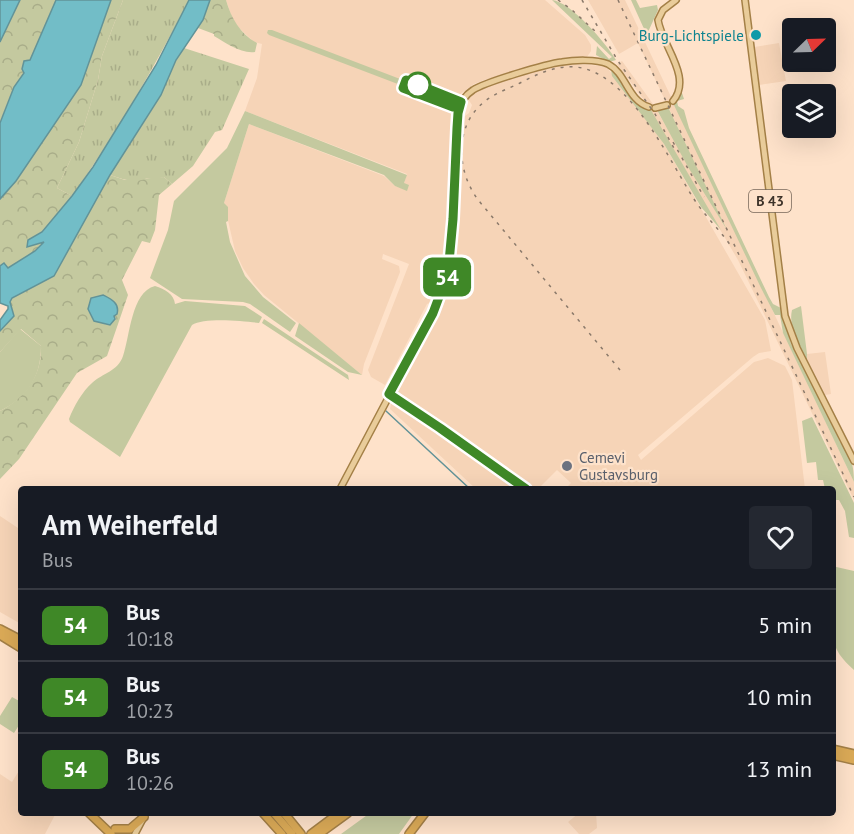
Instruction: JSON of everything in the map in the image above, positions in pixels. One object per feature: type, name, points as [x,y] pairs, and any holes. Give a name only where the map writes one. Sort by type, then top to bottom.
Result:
[{"type":"highway","points":[[0,629],[18,638]]},
{"type":"highway","points":[[0,635],[18,646]]},
{"type":"highway","points":[[836,750],[854,754]]},
{"type":"highway","points":[[836,756],[854,760]]},
{"type":"highway","points":[[93,816],[113,831],[123,834]]},
{"type":"highway","points":[[113,831],[130,829],[144,816]]},
{"type":"highway","points":[[266,816],[282,834]]},
{"type":"highway","points":[[277,816],[292,834]]},
{"type":"highway","points":[[286,816],[301,834]]},
{"type":"highway","points":[[315,834],[336,816]]},
{"type":"highway","points":[[315,834],[343,816]]},
{"type":"highway","points":[[409,834],[423,816]]},
{"type":"main road","points":[[673,101],[679,91],[680,78],[658,20],[663,10],[676,0]]},
{"type":"main road","name":"B 43","points":[[745,0],[779,266],[791,332],[854,461]]},
{"type":"main road","points":[[342,486],[433,313],[445,282],[452,249],[458,113],[461,102],[471,91],[484,85],[557,63],[601,62],[615,69],[635,100],[652,107],[667,105]]},
{"type":"main road","points":[[135,834],[144,816]]},
{"type":"shaded area","points":[[226,0],[545,0],[585,35],[591,45],[591,51],[587,57],[557,60],[484,80],[459,95],[439,89],[435,102],[452,109],[447,241],[441,276],[434,301],[427,304],[385,385],[371,377],[368,370],[409,264],[383,254],[382,259],[399,266],[400,272],[364,364],[362,375],[264,295],[254,284],[235,251],[224,203],[249,124],[384,176],[395,186],[407,190],[404,183],[407,174],[245,111],[257,78],[262,44],[254,42],[238,27],[232,18]]},
{"type":"shaded area","points":[[588,0],[625,0],[854,482],[854,500],[738,260],[644,100],[617,64],[622,61],[653,104],[726,229],[638,43],[619,54]]},
{"type":"shaded area","points":[[779,43],[782,72],[784,72],[786,81],[759,85],[754,47]]},
{"type":"shaded area","points":[[567,64],[606,66],[664,144],[765,320],[771,351],[759,353],[753,357],[638,455],[641,460],[754,362],[768,358],[785,366],[792,380],[805,486],[568,486],[571,483],[557,470],[541,486],[473,486],[390,409],[391,404],[399,395],[397,387],[446,291],[454,268],[458,143],[461,119],[469,113],[472,105],[468,99],[487,86],[552,66]]},
{"type":"shaded area","points":[[825,352],[831,394],[825,395],[807,361],[807,354]]},
{"type":"shaded area","points":[[0,516],[18,528],[18,622],[0,612]]},
{"type":"shaded area","points":[[18,772],[18,816],[54,816],[45,834],[0,834],[0,774],[12,782]]},
{"type":"shaded area","points":[[575,816],[596,816],[597,828],[589,834],[579,834],[568,822]]},
{"type":"green space","points":[[20,0],[56,0],[25,73],[14,87],[0,122],[0,42]]},
{"type":"green space","points":[[111,0],[123,0],[102,56],[98,80],[79,142],[57,188],[72,196],[42,232],[28,240],[39,242],[45,240],[35,251],[8,269],[4,263],[0,266],[0,199],[16,181],[81,85]]},
{"type":"green space","points":[[123,0],[189,0],[134,100],[72,196],[57,188],[79,142],[98,80],[102,56]]},
{"type":"green space","points":[[210,0],[226,0],[237,25],[257,43],[255,52],[239,50],[214,34],[198,28]]},
{"type":"green space","points":[[552,0],[560,2],[578,15],[616,60],[609,62],[596,55],[597,46],[609,59],[612,57]]},
{"type":"green space","points":[[631,0],[636,0],[640,8],[657,5],[658,10],[648,32],[645,31]]},
{"type":"green space","points":[[268,30],[455,100],[453,105],[269,35]]},
{"type":"green space","points":[[184,48],[249,69],[222,130],[215,132],[193,166],[172,184],[164,177],[134,181],[110,175],[155,105]]},
{"type":"green space","points":[[611,70],[637,102],[651,110],[721,230],[701,207],[664,144],[612,76]]},
{"type":"green space","points":[[681,90],[684,99],[677,101],[678,106],[684,110],[689,128],[769,297],[773,304],[781,308],[791,344],[840,442],[849,455],[854,482],[783,333],[780,315],[775,315],[761,288],[673,103]]},
{"type":"green space","points":[[668,107],[727,230],[688,167],[657,110]]},
{"type":"green space","points":[[245,111],[407,175],[404,183],[409,185],[407,191],[395,186],[384,175],[249,124],[224,203],[228,207],[228,221],[226,222],[230,242],[245,276],[263,297],[296,323],[290,332],[250,304],[182,299],[150,278],[168,230],[174,201],[227,148]]},
{"type":"green space","points":[[110,175],[125,180],[164,177],[172,184],[159,195],[155,230],[150,243],[142,241],[122,280],[128,295],[107,356],[77,373],[19,459],[0,479],[0,411],[25,392],[35,376],[41,357],[41,346],[21,329],[0,352],[0,331],[14,316],[11,298],[54,275]]},
{"type":"green space","points":[[155,286],[168,292],[175,304],[185,301],[245,306],[262,317],[259,323],[215,320],[192,325],[120,457],[70,422],[69,419],[88,387],[121,361],[136,306],[147,290]]},
{"type":"green space","points":[[801,306],[807,361],[795,336],[791,316],[792,310]]},
{"type":"green space","points":[[264,319],[348,375],[349,380],[262,323]]},
{"type":"green space","points":[[299,323],[362,375],[348,372],[295,336]]},
{"type":"green space","points":[[20,329],[41,346],[39,367],[31,385],[25,392],[0,411],[0,352]]},
{"type":"green space","points":[[812,417],[854,503],[854,538],[849,537],[845,511],[839,500],[836,500],[836,486],[824,486],[823,480],[818,480],[816,462],[807,463],[802,421]]},
{"type":"green space","points":[[836,567],[854,571],[854,670],[836,648]]},
{"type":"green space","points":[[12,697],[18,700],[18,727],[14,733],[0,724],[0,716]]},
{"type":"green space","points":[[366,816],[412,816],[399,834],[341,834]]},
{"type":"water","points":[[0,0],[20,0],[0,42]]},
{"type":"water","points":[[56,0],[111,0],[81,85],[16,181],[0,199],[0,123],[14,87],[24,73],[22,69],[24,61],[30,60]]},
{"type":"water","points":[[189,0],[210,0],[203,20],[176,60],[161,95],[110,175],[54,276],[12,298],[10,302],[14,316],[0,331],[0,320],[8,306],[0,303],[0,266],[4,263],[8,268],[35,251],[44,242],[27,247],[28,240],[42,232],[93,167],[156,65]]},
{"type":"water","points":[[103,295],[114,302],[118,310],[110,325],[94,321],[88,309],[91,298]]},
{"type":"waterway","points":[[386,411],[467,486]]},
{"type":"railway","points":[[558,0],[596,32]]},
{"type":"railway","points":[[582,0],[618,61],[655,114],[675,150]]},
{"type":"railway","points":[[618,0],[854,497]]},
{"type":"railway","points":[[620,370],[472,190],[466,177],[462,150],[467,124],[474,112],[493,96],[547,71],[575,67],[594,72],[610,81],[638,110],[662,145],[696,203],[731,246]]},
{"type":"railway","points":[[673,142],[704,197]]},
{"type":"bus line","name":"54","points":[[453,107],[403,88],[406,80],[461,102],[457,128],[452,249],[448,273],[433,313],[389,394],[522,486]]},
{"type":"place","name":"Burg-Lichtspiele","points":[[756,35]]},
{"type":"place","name":"Cemevi Gustavsburg","points":[[567,466]]}]
